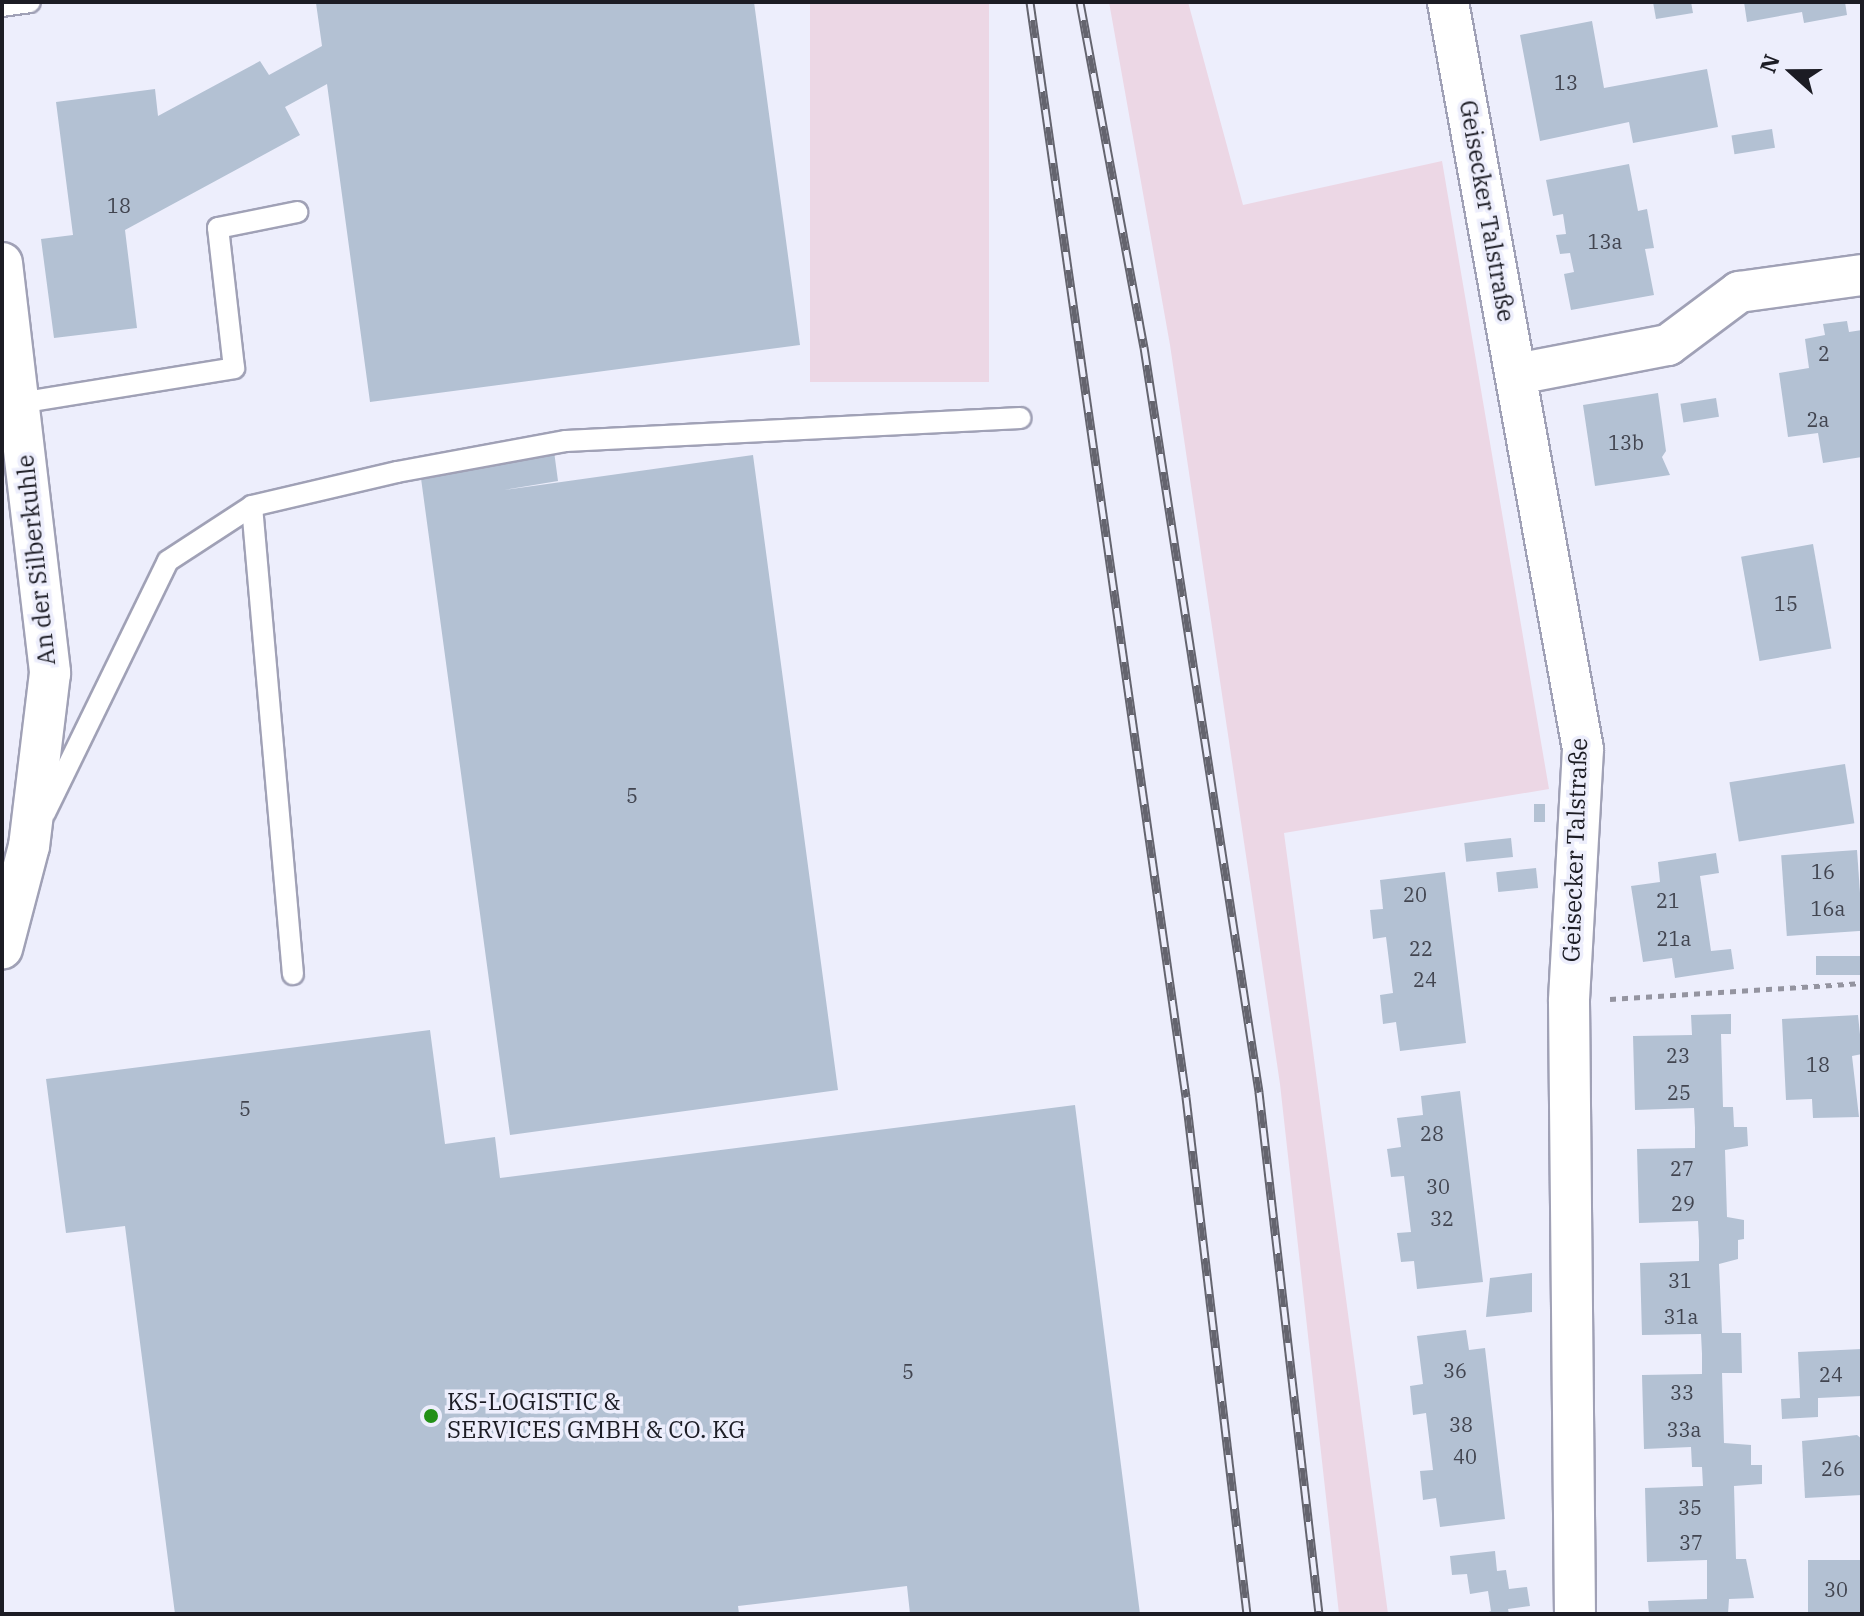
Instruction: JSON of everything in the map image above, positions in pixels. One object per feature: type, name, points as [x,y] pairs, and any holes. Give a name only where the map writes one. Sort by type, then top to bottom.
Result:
[{"type":"street","name":"Geisecker Talstraße","points":[[1448,2],[1583,749],[1569,1002],[1575,1614]]},
{"type":"street","name":"An der Silberkuhle","points":[[2,263],[50,673],[29,846],[2,949]]},
{"type":"street","points":[[1517,374],[1668,345],[1739,292],[1862,275]]},
{"type":"lane","points":[[2,6],[30,2]]},
{"type":"lane","points":[[19,403],[234,368],[218,228],[297,212]]},
{"type":"lane","points":[[29,846],[168,561],[252,506],[397,472],[566,441],[1020,418]]},
{"type":"lane","points":[[252,506],[293,974]]},
{"type":"path","points":[[1569,1002],[1862,983]]},
{"type":"shaded area","points":[[810,2],[989,2],[989,382],[810,382]]},
{"type":"shaded area","points":[[1109,2],[1188,2],[1243,205],[1442,161],[1549,789],[1284,833],[1388,1614],[1339,1614],[1280,1084],[1170,345]]},
{"type":"building","points":[[754,2],[800,345],[370,402],[327,84],[285,107],[300,135],[125,230],[137,328],[54,338],[41,239],[73,235],[56,102],[155,89],[158,116],[260,61],[269,75],[322,46],[316,3]]},
{"type":"building","points":[[1653,2],[1691,2],[1693,13],[1656,19]]},
{"type":"building","points":[[1744,2],[1845,2],[1847,15],[1804,23],[1802,12],[1747,22]]},
{"type":"building","points":[[1592,21],[1604,88],[1707,69],[1718,127],[1633,143],[1629,122],[1540,141],[1520,35]]},
{"type":"building","points":[[1772,129],[1775,148],[1734,154],[1732,135]]},
{"type":"building","points":[[1629,164],[1638,211],[1647,209],[1654,248],[1645,249],[1654,295],[1571,310],[1564,274],[1574,272],[1570,253],[1560,254],[1556,235],[1566,234],[1563,214],[1553,216],[1546,180]]},
{"type":"building","points":[[1847,321],[1849,332],[1862,330],[1862,457],[1823,463],[1818,433],[1788,437],[1779,373],[1809,368],[1805,339],[1825,335],[1823,324]]},
{"type":"building","points":[[1658,393],[1666,451],[1662,457],[1670,475],[1595,486],[1583,405]]},
{"type":"building","points":[[1716,398],[1719,417],[1683,422],[1680,404]]},
{"type":"building","points":[[554,451],[558,481],[504,490],[753,455],[838,1090],[510,1135],[420,471]]},
{"type":"building","points":[[1813,544],[1831,648],[1760,661],[1741,557]]},
{"type":"building","points":[[1845,764],[1854,823],[1739,842],[1729,782]]},
{"type":"building","points":[[1534,804],[1545,804],[1545,822],[1534,822]]},
{"type":"building","points":[[1511,838],[1513,857],[1466,862],[1464,843]]},
{"type":"building","points":[[1857,850],[1862,931],[1787,936],[1781,855]]},
{"type":"building","points":[[1716,853],[1719,873],[1700,876],[1711,951],[1731,949],[1734,969],[1675,978],[1672,958],[1643,962],[1631,886],[1660,882],[1658,862]]},
{"type":"building","points":[[1536,868],[1538,888],[1498,892],[1496,872]]},
{"type":"building","points":[[1445,872],[1466,1043],[1400,1051],[1396,1022],[1383,1024],[1380,995],[1393,993],[1386,937],[1373,939],[1370,910],[1383,909],[1380,880]]},
{"type":"building","points":[[1816,956],[1862,956],[1862,975],[1816,975]]},
{"type":"building","points":[[1731,1014],[1731,1034],[1721,1034],[1723,1107],[1733,1107],[1734,1127],[1747,1127],[1748,1146],[1725,1150],[1727,1217],[1744,1220],[1744,1239],[1738,1240],[1738,1259],[1719,1264],[1722,1333],[1741,1333],[1742,1373],[1722,1373],[1724,1443],[1751,1445],[1751,1465],[1762,1465],[1762,1484],[1734,1486],[1736,1559],[1746,1559],[1754,1598],[1729,1599],[1728,1614],[1649,1614],[1648,1601],[1707,1599],[1707,1560],[1647,1562],[1645,1488],[1703,1486],[1702,1467],[1692,1467],[1691,1447],[1644,1449],[1642,1375],[1702,1374],[1702,1354],[1701,1334],[1642,1335],[1640,1263],[1699,1261],[1699,1241],[1698,1221],[1639,1223],[1637,1149],[1695,1148],[1695,1128],[1694,1108],[1635,1110],[1633,1036],[1692,1035],[1691,1015]]},
{"type":"building","points":[[1858,1015],[1862,1054],[1852,1056],[1859,1117],[1813,1118],[1812,1099],[1786,1100],[1782,1019]]},
{"type":"building","points":[[430,1030],[445,1144],[495,1137],[500,1178],[1075,1105],[1140,1614],[910,1614],[907,1586],[738,1606],[739,1614],[175,1614],[125,1226],[66,1233],[46,1079]]},
{"type":"building","points":[[1460,1091],[1483,1282],[1417,1289],[1414,1261],[1401,1262],[1397,1233],[1411,1232],[1404,1176],[1391,1177],[1387,1149],[1401,1147],[1397,1118],[1423,1115],[1421,1096]]},
{"type":"building","points":[[1532,1273],[1532,1312],[1486,1317],[1490,1278]]},
{"type":"building","points":[[1466,1330],[1469,1350],[1485,1348],[1505,1519],[1440,1527],[1436,1498],[1423,1500],[1420,1471],[1433,1470],[1426,1413],[1413,1415],[1410,1386],[1423,1384],[1417,1336]]},
{"type":"building","points":[[1862,1349],[1862,1396],[1818,1398],[1818,1417],[1782,1419],[1781,1399],[1800,1398],[1798,1352]]},
{"type":"building","points":[[1857,1435],[1862,1439],[1862,1495],[1805,1498],[1802,1441]]},
{"type":"building","points":[[1495,1551],[1497,1571],[1506,1570],[1509,1589],[1527,1587],[1530,1606],[1508,1609],[1509,1614],[1484,1614],[1491,1611],[1488,1591],[1470,1594],[1467,1574],[1452,1575],[1450,1556]]},
{"type":"building","points":[[1808,1560],[1862,1560],[1862,1614],[1808,1614]]},
{"type":"railway","points":[[1030,2],[1186,1097],[1247,1614]]},
{"type":"railway","points":[[1080,2],[1144,347],[1259,1092],[1319,1614]]},
{"type":"place","name":"KS-LOGISTIC & SERVICES GMBH & CO. KG","points":[[431,1416]]}]
